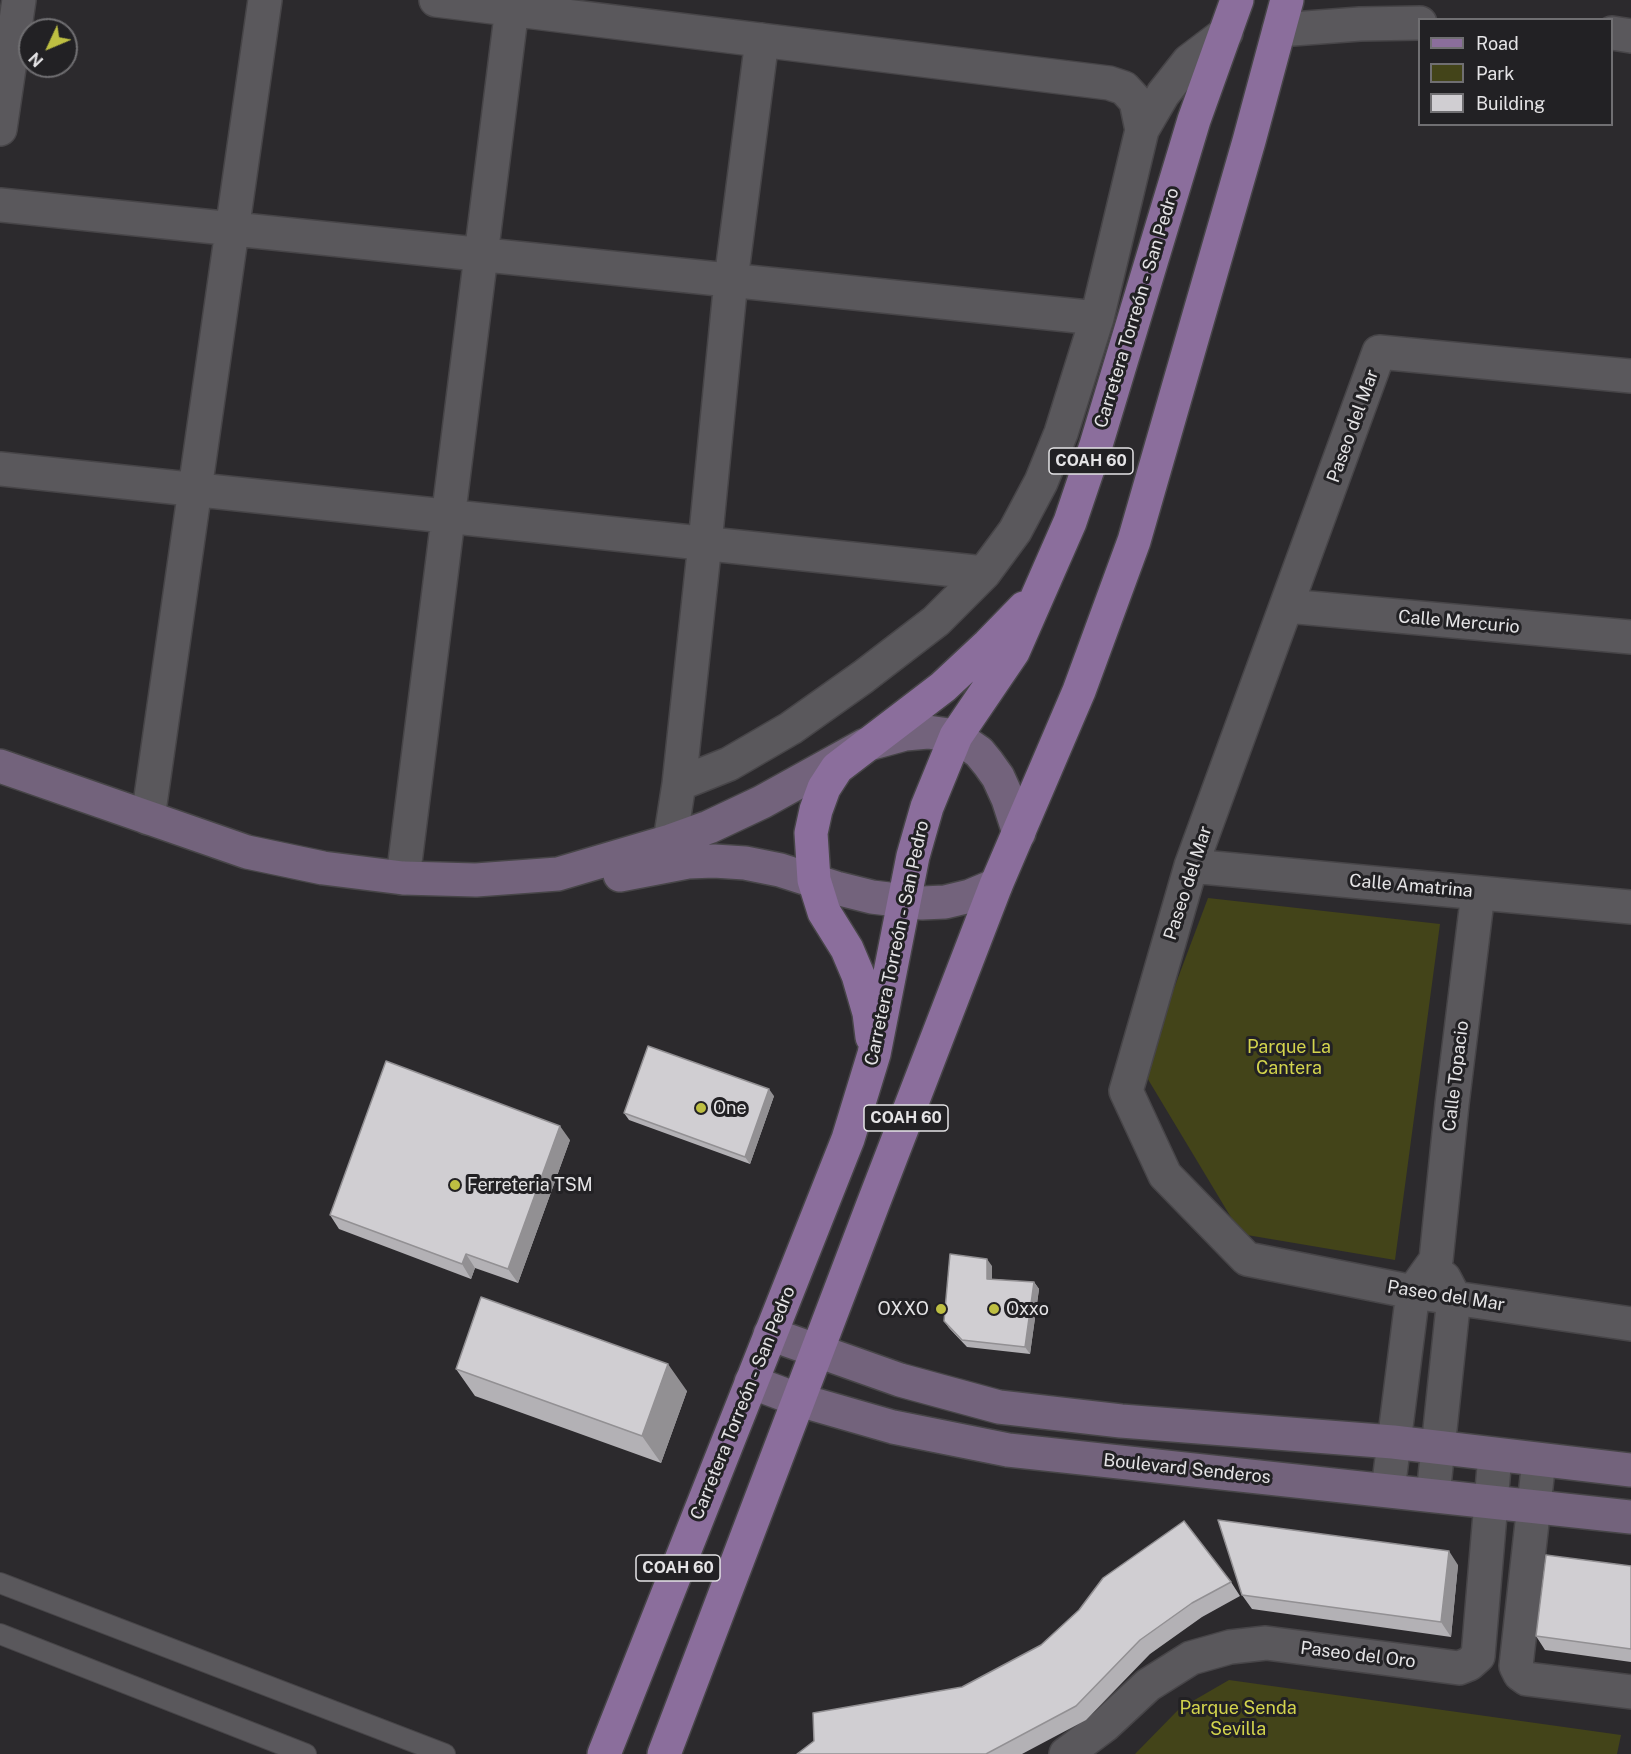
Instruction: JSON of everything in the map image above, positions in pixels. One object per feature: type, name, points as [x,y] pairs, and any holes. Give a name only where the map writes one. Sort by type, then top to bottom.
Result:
[{"type":"main road","name":"Carretera Torreón - San Pedro","points":[[604,1754],[848,1139],[874,1054],[919,833],[927,807],[956,736],[1013,652],[1070,522],[1096,445],[1194,120],[1233,12]]},
{"type":"main road","name":"COAH 60","points":[[664,1754],[996,885],[1079,691],[1134,541],[1283,15]]},
{"type":"main road","points":[[874,1054],[868,1013],[858,975],[847,949],[824,912],[814,880],[811,833],[816,810],[824,788],[837,768],[943,687],[988,645],[1041,589]]},
{"type":"main road","points":[[558,874],[670,842],[762,802],[865,745],[905,734],[928,732],[956,736],[979,752],[998,777],[1019,833]]},
{"type":"main road","points":[[0,765],[247,852],[323,868],[402,878],[476,880],[558,874],[604,877],[688,862],[714,861],[756,865],[872,897],[905,902],[945,902],[970,896],[996,885]]},
{"type":"main road","points":[[770,1334],[900,1380],[999,1407],[1120,1421],[1393,1442],[1631,1470]]},
{"type":"main road","name":"Boulevard Senderos","points":[[751,1382],[799,1400],[893,1427],[1008,1450],[1631,1517]]},
{"type":"street","points":[[0,129],[19,0]]},
{"type":"street","points":[[148,818],[265,0]]},
{"type":"street","points":[[436,0],[513,4],[762,40],[1109,83],[1131,93],[1136,101],[1142,130]]},
{"type":"street","points":[[402,878],[513,4]]},
{"type":"street","points":[[679,784],[729,764],[791,728],[863,677],[936,621],[984,573],[1015,531],[1041,482],[1061,433],[1096,318],[1142,130],[1163,94],[1233,12]]},
{"type":"street","points":[[1283,15],[1360,24],[1418,23]]},
{"type":"street","points":[[1613,33],[1631,36]]},
{"type":"street","points":[[670,842],[679,784],[731,280],[762,40]]},
{"type":"street","points":[[0,205],[1096,318]]},
{"type":"street","name":"Paseo del Mar","points":[[1631,376],[1379,352],[1191,866],[1126,1091],[1165,1175],[1246,1258],[1413,1292],[1631,1324]]},
{"type":"street","points":[[0,469],[984,573]]},
{"type":"street","name":"Calle Mercurio","points":[[1287,606],[1631,637]]},
{"type":"street","name":"Calle Amatrina","points":[[1191,866],[1631,907]]},
{"type":"street","name":"Calle Topacio","points":[[1388,1491],[1413,1292],[1436,1260],[1452,1104],[1478,893]]},
{"type":"street","points":[[1433,1495],[1454,1297],[1436,1260]]},
{"type":"street","name":"Paseo del Oro","points":[[1066,1754],[1105,1725],[1148,1685],[1191,1658],[1230,1647],[1266,1643],[1460,1668],[1469,1664],[1478,1656],[1495,1455]]},
{"type":"street","points":[[1539,1460],[1516,1666],[1520,1674],[1527,1679],[1631,1692]]},
{"type":"lane","points":[[0,1583],[446,1754]]},
{"type":"lane","points":[[0,1634],[306,1754]]},
{"type":"green space","name":"Parque La Cantera","points":[[1208,898],[1440,924],[1395,1260],[1241,1234],[1143,1071]]},
{"type":"green space","name":"Parque Senda Sevilla","points":[[1229,1680],[1621,1735],[1617,1754],[1135,1754],[1179,1709]]},
{"type":"building","name":"One","points":[[648,1046],[769,1089],[745,1157],[624,1113]]},
{"type":"building","name":"Ferreteria TSM","points":[[386,1061],[560,1126],[508,1269],[466,1254],[462,1264],[330,1215]]},
{"type":"building","name":"Oxxo","points":[[950,1254],[987,1259],[987,1279],[1034,1282],[1025,1347],[962,1340],[944,1321]]},
{"type":"building","points":[[481,1297],[668,1364],[642,1436],[456,1369]]},
{"type":"building","points":[[1218,1520],[1449,1551],[1441,1622],[1242,1595]]},
{"type":"building","points":[[1184,1521],[1231,1582],[1192,1603],[1140,1640],[1076,1706],[986,1754],[797,1754],[814,1741],[813,1713],[962,1687],[1041,1645],[1079,1610],[1103,1578]]},
{"type":"building","points":[[1546,1555],[1631,1566],[1631,1649],[1536,1636]]},
{"type":"place","name":"One","points":[[701,1108]]},
{"type":"place","name":"Ferreteria TSM","points":[[455,1185]]},
{"type":"place","name":"OXXO","points":[[941,1309]]},
{"type":"place","name":"Oxxo","points":[[994,1309]]}]
